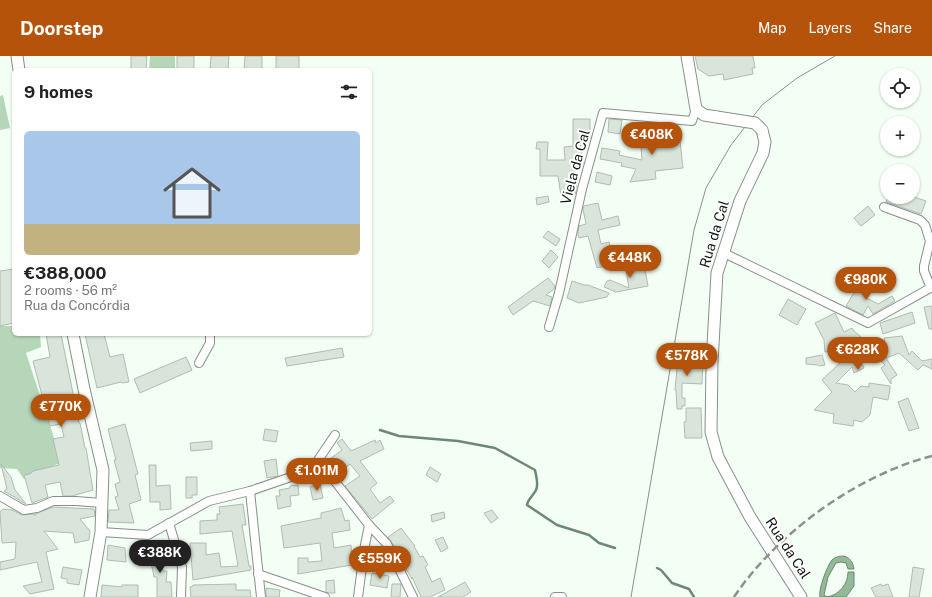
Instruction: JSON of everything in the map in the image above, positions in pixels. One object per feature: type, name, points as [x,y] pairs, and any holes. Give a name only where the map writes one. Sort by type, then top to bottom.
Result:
[{"type":"street","points":[[17,56],[20,68]]},
{"type":"street","points":[[687,56],[696,109]]},
{"type":"street","name":"Rua da Cal","points":[[696,109],[704,115],[748,120],[755,123],[762,130],[765,142],[763,152],[740,202],[717,273],[712,363],[711,432],[718,457],[750,517],[801,597]]},
{"type":"street","name":"Viela da Cal","points":[[549,327],[559,293],[582,189],[603,113],[692,121],[696,109]]},
{"type":"street","points":[[724,253],[868,323],[932,287],[924,271],[930,241],[924,225],[920,220],[884,207]]},
{"type":"street","points":[[73,336],[103,470],[102,532],[90,597]]},
{"type":"street","points":[[199,363],[210,343],[210,336]]},
{"type":"street","points":[[314,469],[314,466],[335,435]]},
{"type":"street","points":[[102,532],[148,535],[209,501],[250,492],[323,466],[369,524],[387,544],[413,597]]},
{"type":"street","points":[[250,492],[261,597]]},
{"type":"street","points":[[0,496],[24,510],[37,508],[53,501],[102,503]]},
{"type":"street","points":[[169,523],[182,567],[181,597]]},
{"type":"street","points":[[358,597],[369,524]]},
{"type":"street","points":[[258,574],[325,597]]},
{"type":"street","points":[[556,597],[562,597]]},
{"type":"shaded area","points":[[150,56],[175,56],[175,68],[149,68]]},
{"type":"shaded area","points":[[3,95],[10,128],[0,130],[0,96]]},
{"type":"shaded area","points":[[0,326],[12,326],[12,336],[40,336],[41,347],[26,353],[62,462],[24,479],[17,469],[0,468]]},
{"type":"shaded area","points":[[840,556],[850,559],[854,569],[848,569],[846,563],[836,563],[828,577],[824,595],[827,597],[820,597],[820,594],[823,578],[832,560]]},
{"type":"shaded area","points":[[848,572],[854,572],[854,586],[846,597],[827,597],[835,594],[845,585]]},
{"type":"building","points":[[131,56],[147,56],[146,68],[131,68]]},
{"type":"building","points":[[177,56],[194,56],[194,68],[177,68]]},
{"type":"building","points":[[211,56],[229,56],[228,68],[210,68]]},
{"type":"building","points":[[245,56],[262,56],[262,68],[244,68]]},
{"type":"building","points":[[276,56],[299,56],[299,68],[276,68]]},
{"type":"building","points":[[695,56],[753,56],[755,68],[752,68],[753,74],[724,80],[723,74],[709,76],[698,69]]},
{"type":"building","points":[[573,119],[590,119],[590,139],[580,139],[583,164],[573,166],[577,188],[575,194],[561,196],[558,176],[540,176],[540,149],[536,149],[537,142],[548,142],[547,160],[565,160],[564,147],[573,146]]},
{"type":"building","points":[[609,119],[622,120],[620,134],[608,132]]},
{"type":"building","points":[[680,128],[683,168],[655,171],[656,179],[630,182],[636,169],[621,166],[622,163],[600,159],[602,148],[620,151],[619,155],[642,160],[641,147],[649,146],[648,139],[666,137],[665,129]]},
{"type":"building","points":[[597,172],[612,176],[610,185],[595,182]]},
{"type":"building","points":[[548,196],[549,202],[537,205],[536,198]]},
{"type":"building","points":[[920,199],[926,201],[921,214],[892,204],[920,204]]},
{"type":"building","points":[[598,203],[602,220],[618,216],[620,225],[598,230],[601,244],[609,242],[614,264],[597,268],[588,236],[579,238],[578,233],[579,226],[586,224],[583,209],[584,206]]},
{"type":"building","points":[[868,206],[875,215],[861,226],[854,218]]},
{"type":"building","points":[[548,231],[560,239],[556,246],[543,237]]},
{"type":"building","points":[[551,250],[558,257],[549,268],[542,261]]},
{"type":"building","points":[[630,263],[645,269],[648,286],[616,292],[604,287],[607,281],[610,280],[629,288],[625,264]]},
{"type":"building","points":[[12,269],[12,323],[0,326],[0,271]]},
{"type":"building","points":[[548,278],[555,286],[554,289],[546,295],[552,297],[550,306],[533,301],[513,315],[508,307]]},
{"type":"building","points":[[572,281],[609,293],[607,297],[579,303],[567,298]]},
{"type":"building","points":[[862,284],[873,290],[867,298],[878,304],[892,296],[895,301],[873,314],[868,306],[863,315],[846,306],[855,291],[856,292]]},
{"type":"building","points":[[788,299],[806,309],[797,325],[779,315]]},
{"type":"building","points":[[932,306],[932,329],[929,329],[924,307]]},
{"type":"building","points":[[912,312],[915,323],[883,334],[880,323]]},
{"type":"building","points":[[835,313],[844,332],[852,328],[868,343],[885,341],[884,338],[902,336],[909,355],[912,351],[922,361],[932,359],[932,369],[923,365],[918,370],[899,353],[886,358],[897,375],[891,379],[891,384],[881,368],[885,365],[880,360],[878,355],[859,358],[864,368],[854,373],[852,367],[836,383],[848,385],[855,392],[861,386],[869,387],[869,383],[890,386],[890,389],[888,400],[873,397],[870,415],[862,422],[854,420],[853,426],[833,423],[834,414],[814,410],[832,392],[822,380],[843,360],[841,360],[837,350],[825,352],[824,340],[815,323]]},
{"type":"building","points":[[46,336],[61,336],[79,423],[86,448],[93,490],[72,496],[63,496],[60,482],[45,485],[48,497],[32,503],[24,475],[30,474],[33,471],[59,465],[53,439],[64,437],[61,424],[50,426],[33,361],[50,357]]},
{"type":"building","points":[[85,336],[105,336],[110,357],[123,354],[129,382],[121,382],[97,388]]},
{"type":"building","points":[[342,348],[344,357],[287,366],[285,358]]},
{"type":"building","points":[[822,355],[825,365],[819,366],[806,364],[806,358]]},
{"type":"building","points":[[186,357],[192,370],[140,393],[134,379]]},
{"type":"building","points":[[678,357],[687,357],[686,361],[703,361],[702,384],[682,383],[682,398],[685,398],[685,406],[682,406],[682,409],[677,409],[675,390]]},
{"type":"building","points":[[908,398],[919,428],[909,431],[898,402]]},
{"type":"building","points":[[686,408],[701,408],[702,438],[685,438],[684,422],[686,422]]},
{"type":"building","points":[[125,424],[138,474],[135,475],[141,500],[129,504],[134,523],[108,522],[109,510],[119,510],[115,497],[118,496],[115,484],[120,482],[108,429]]},
{"type":"building","points":[[265,429],[278,431],[276,442],[263,440]]},
{"type":"building","points":[[342,439],[351,451],[375,440],[376,443],[380,440],[384,449],[360,461],[377,483],[370,489],[380,503],[390,496],[394,501],[372,519],[345,486],[360,476],[350,464],[337,475],[326,462],[342,450],[337,443]]},
{"type":"building","points":[[212,441],[212,449],[191,451],[190,443]]},
{"type":"building","points":[[276,459],[278,476],[267,478],[264,461]]},
{"type":"building","points":[[1,464],[11,477],[15,490],[26,504],[4,491],[7,489]]},
{"type":"building","points":[[149,465],[156,465],[156,486],[170,485],[171,509],[160,510],[160,502],[150,502]]},
{"type":"building","points":[[430,467],[441,474],[437,482],[426,475]]},
{"type":"building","points":[[186,477],[197,477],[197,495],[192,495],[192,498],[186,498]]},
{"type":"building","points":[[320,484],[323,498],[313,500],[310,487]]},
{"type":"building","points":[[298,485],[299,495],[290,496],[291,506],[278,509],[276,496],[280,496],[279,490]]},
{"type":"building","points":[[243,504],[246,525],[242,525],[251,570],[193,580],[190,543],[206,543],[206,555],[219,553],[221,567],[238,566],[232,531],[200,534],[200,521],[217,520],[217,514],[220,514],[219,507]]},
{"type":"building","points":[[53,507],[94,509],[95,516],[80,519],[90,531],[89,540],[75,543],[73,533],[44,531],[58,549],[46,552],[54,589],[30,594],[23,586],[42,582],[37,562],[0,570],[0,562],[15,559],[16,542],[2,543],[0,512],[3,509],[12,510],[22,515],[34,514],[35,516],[35,514]]},
{"type":"building","points":[[341,508],[345,521],[349,520],[350,530],[332,533],[334,548],[351,545],[352,565],[298,574],[298,558],[308,558],[308,562],[322,561],[320,543],[284,548],[281,526],[321,518],[321,513]]},
{"type":"building","points":[[492,510],[498,518],[491,523],[484,513]]},
{"type":"building","points":[[444,512],[445,518],[432,522],[431,515]]},
{"type":"building","points":[[401,528],[415,546],[420,557],[423,556],[428,565],[425,567],[432,582],[440,578],[445,590],[430,597],[421,597],[412,577],[412,579],[402,562],[404,561],[388,537]]},
{"type":"building","points":[[443,537],[448,548],[441,552],[435,540]]},
{"type":"building","points":[[108,545],[125,548],[126,562],[107,560]]},
{"type":"building","points":[[158,546],[163,571],[167,571],[166,582],[171,582],[172,597],[157,597],[157,577],[154,577],[148,548]]},
{"type":"building","points":[[63,567],[82,570],[79,585],[67,583],[67,579],[61,578]]},
{"type":"building","points":[[913,567],[924,569],[919,597],[909,597]]},
{"type":"building","points":[[372,573],[389,576],[387,588],[370,585]]},
{"type":"building","points":[[334,580],[335,593],[326,592],[326,581]]},
{"type":"building","points":[[465,582],[471,592],[463,597],[438,597]]},
{"type":"building","points":[[236,584],[236,590],[250,590],[251,597],[191,597],[190,587],[193,585]]},
{"type":"building","points":[[392,584],[401,584],[400,597],[391,597]]},
{"type":"building","points":[[881,584],[882,586],[888,584],[893,597],[876,597],[871,588]]},
{"type":"building","points":[[102,585],[122,587],[122,585],[138,585],[138,597],[101,597]]},
{"type":"building","points":[[266,588],[280,590],[279,597],[266,597]]},
{"type":"waterway","points":[[380,430],[399,436],[458,441],[495,448],[535,470],[537,488],[527,505],[557,525],[589,535],[599,543],[615,548]]},
{"type":"waterway","points":[[657,568],[661,570],[672,583],[689,589],[694,597]]},
{"type":"tram line","points":[[631,597],[694,230],[706,188],[731,145],[762,105],[797,78],[835,56]]},
{"type":"railway","points":[[734,597],[752,573],[773,551],[796,529],[821,510],[848,492],[875,477],[904,465],[932,456]]}]
